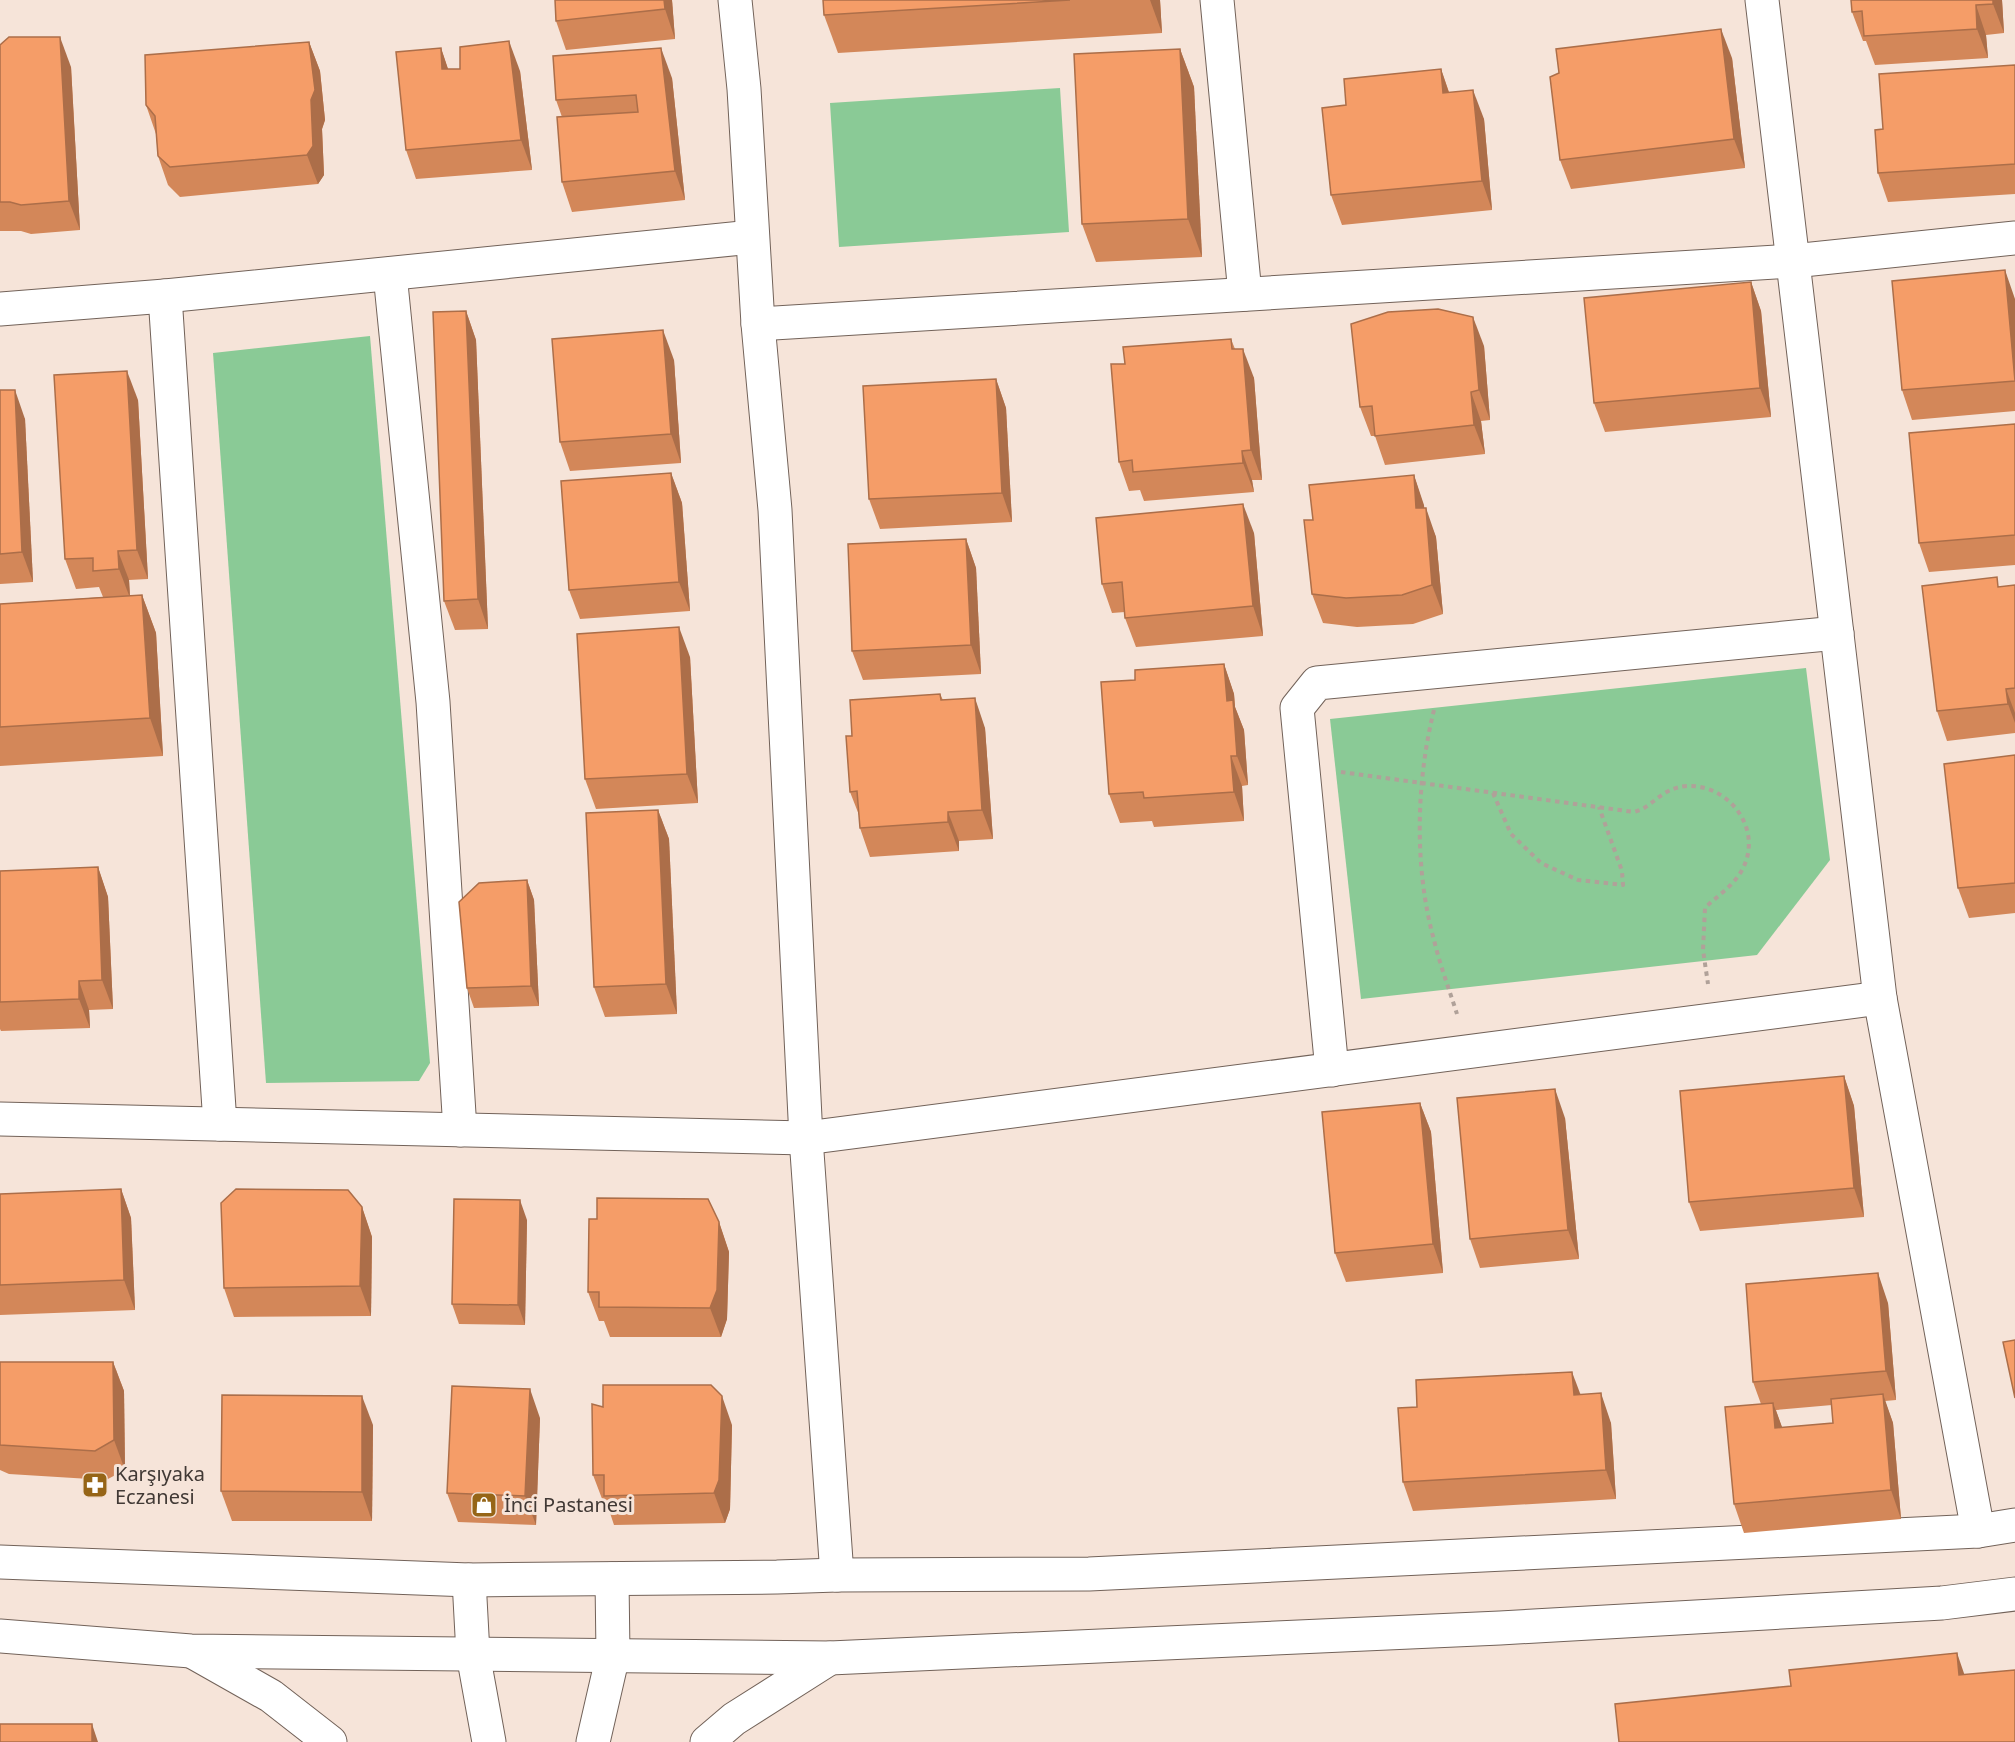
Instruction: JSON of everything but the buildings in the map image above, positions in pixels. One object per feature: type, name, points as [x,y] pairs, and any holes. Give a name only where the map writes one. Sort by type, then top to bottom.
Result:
[{"type":"street","points":[[735,0],[744,89],[758,324],[775,510],[806,1138],[837,1575]]},
{"type":"street","points":[[1216,0],[1245,294]]},
{"type":"street","points":[[1762,0],[1880,998],[1978,1531]]},
{"type":"street","points":[[0,309],[165,296],[752,237]]},
{"type":"street","points":[[758,324],[1793,261],[2015,238]]},
{"type":"street","points":[[390,274],[433,702],[460,1130]]},
{"type":"street","points":[[165,296],[220,1124]]},
{"type":"street","points":[[1332,1070],[1297,708],[1317,683],[1837,633]]},
{"type":"street","points":[[0,1119],[806,1138],[1880,998]]},
{"type":"street","points":[[0,1562],[469,1580],[1089,1574],[1978,1531],[2015,1525]]},
{"type":"street","points":[[593,1742],[613,1655],[612,1579]]},
{"type":"street","points":[[469,1580],[473,1654],[489,1742]]},
{"type":"street","points":[[0,1636],[191,1651],[830,1658],[1500,1628],[1942,1602],[2015,1593]]},
{"type":"street","points":[[191,1651],[271,1696],[330,1742]]},
{"type":"street","points":[[707,1742],[734,1719],[830,1658]]},
{"type":"path","points":[[1444,671],[1428,736],[1420,804],[1423,882],[1433,938],[1468,1052]]},
{"type":"path","points":[[1302,767],[1634,812],[1644,809],[1655,798],[1669,790],[1685,786],[1701,787],[1723,796],[1742,816],[1748,832],[1749,851],[1743,868],[1733,883],[1705,908],[1703,950],[1713,1020]]},
{"type":"path","points":[[1492,792],[1511,834],[1541,862],[1578,880],[1623,885],[1622,871],[1599,807]]},
{"type":"green space","points":[[1060,88],[1069,232],[839,247],[830,103]]},
{"type":"green space","points":[[370,336],[430,1063],[419,1081],[266,1083],[213,353]]},
{"type":"green space","points":[[1806,668],[1830,860],[1757,955],[1361,999],[1330,719]]},
{"type":"place","name":"Karşıyaka Eczanesi","points":[[95,1485]]},
{"type":"place","name":"İnci Pastanesi","points":[[484,1505]]}]
